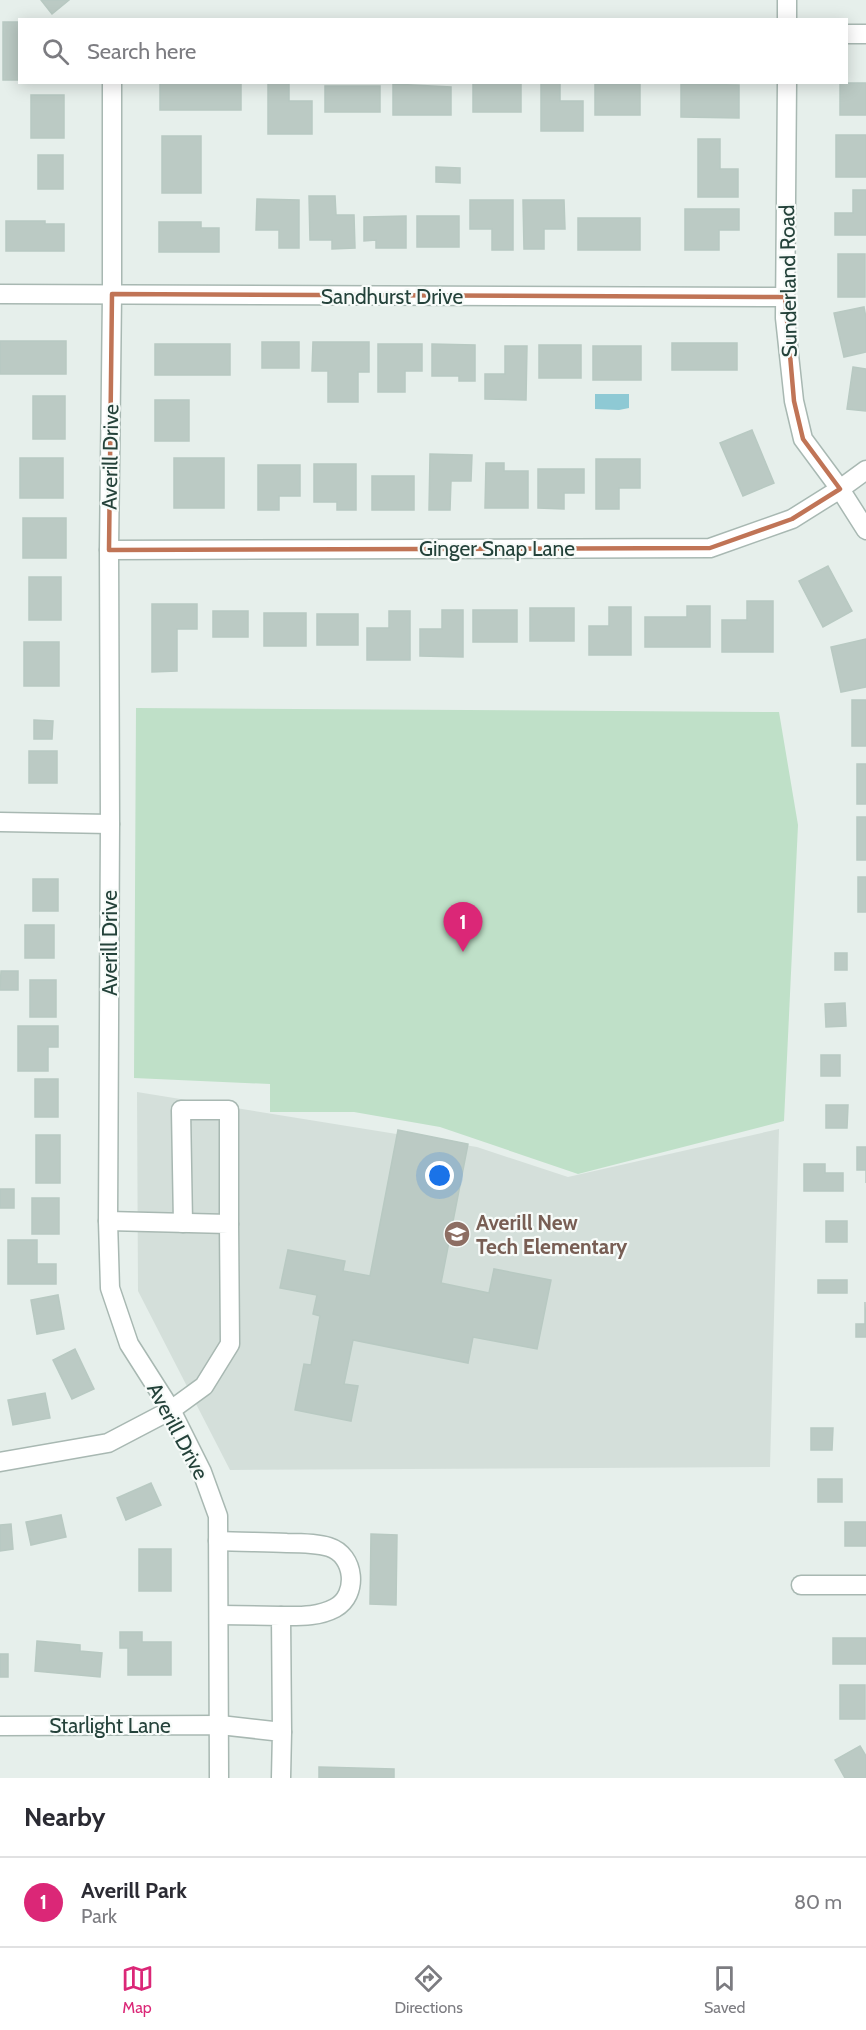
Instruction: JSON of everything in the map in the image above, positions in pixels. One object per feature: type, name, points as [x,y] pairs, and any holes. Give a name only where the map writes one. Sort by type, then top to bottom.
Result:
[{"type":"street","points":[[787,0],[787,18]]},
{"type":"street","points":[[848,34],[866,34]]},
{"type":"street","name":"Averill Drive","points":[[112,84],[109,550],[108,1221],[110,1288],[129,1344],[171,1410],[202,1472],[218,1516],[219,1778]]},
{"type":"street","name":"Sunderland Road","points":[[787,84],[785,318],[794,401],[803,439],[840,489],[866,530]]},
{"type":"street","name":"Sandhurst Drive","points":[[0,294],[785,297]]},
{"type":"street","name":"Ginger Snap Lane","points":[[109,550],[710,548],[792,519],[866,470]]},
{"type":"street","points":[[0,822],[110,824]]},
{"type":"street","points":[[0,1462],[108,1443],[171,1410],[204,1386],[230,1344],[229,1110],[181,1110],[183,1223]]},
{"type":"street","points":[[108,1221],[229,1224]]},
{"type":"street","points":[[218,1541],[328,1546],[342,1553],[349,1563],[350,1574],[347,1598],[337,1607],[319,1615],[219,1615]]},
{"type":"street","points":[[801,1585],[866,1585]]},
{"type":"street","points":[[281,1616],[281,1778]]},
{"type":"street","name":"Starlight Lane","points":[[0,1726],[220,1725],[282,1732]]},
{"type":"highlighted area","points":[[112,294],[785,297],[794,401],[803,439],[840,489],[792,519],[710,548],[109,550]]},
{"type":"shaded area","name":"Averill New Tech Elementary","points":[[137,1092],[477,1147],[568,1177],[779,1129],[770,1467],[230,1470],[138,1291]]},
{"type":"green space","points":[[136,708],[779,712],[798,825],[784,1121],[578,1174],[440,1127],[354,1112],[270,1112],[270,1084],[134,1078]]},
{"type":"water","points":[[595,394],[629,394],[629,408],[595,409]]},
{"type":"building","points":[[41,0],[69,0],[52,14]]},
{"type":"building","points":[[3,22],[18,22],[18,80],[3,80]]},
{"type":"building","points":[[866,83],[866,115],[840,115],[840,84]]},
{"type":"building","points":[[160,84],[241,84],[241,110],[160,110]]},
{"type":"building","points":[[268,84],[289,84],[289,101],[312,101],[312,134],[268,134]]},
{"type":"building","points":[[393,84],[451,87],[451,115],[393,115]]},
{"type":"building","points":[[473,84],[521,84],[521,112],[473,112]]},
{"type":"building","points":[[541,84],[560,84],[560,101],[583,101],[583,131],[541,131]]},
{"type":"building","points":[[595,84],[640,84],[640,115],[595,115]]},
{"type":"building","points":[[681,84],[739,85],[739,118],[681,117]]},
{"type":"building","points":[[325,86],[380,86],[380,112],[325,112]]},
{"type":"building","points":[[31,95],[64,95],[64,138],[31,138]]},
{"type":"building","points":[[836,135],[866,135],[866,177],[836,177]]},
{"type":"building","points":[[162,136],[201,136],[201,193],[162,193]]},
{"type":"building","points":[[698,139],[720,139],[720,169],[738,169],[738,197],[698,197]]},
{"type":"building","points":[[38,155],[63,155],[63,189],[38,189]]},
{"type":"building","points":[[436,167],[460,168],[460,183],[436,182]]},
{"type":"building","points":[[853,190],[866,190],[866,235],[835,235],[835,213],[853,213]]},
{"type":"building","points":[[309,196],[335,196],[336,215],[354,215],[355,248],[332,249],[332,240],[310,240]]},
{"type":"building","points":[[257,199],[299,200],[299,248],[279,248],[279,230],[256,230]]},
{"type":"building","points":[[470,200],[513,200],[513,250],[492,250],[492,229],[470,229]]},
{"type":"building","points":[[523,200],[564,200],[565,229],[544,229],[544,249],[524,249]]},
{"type":"building","points":[[685,209],[739,209],[739,230],[719,230],[719,250],[685,250]]},
{"type":"building","points":[[406,216],[406,248],[376,248],[376,240],[364,241],[364,217]]},
{"type":"building","points":[[417,216],[459,216],[459,247],[417,247]]},
{"type":"building","points":[[578,218],[640,218],[640,250],[578,250]]},
{"type":"building","points":[[6,221],[45,221],[45,224],[64,224],[64,251],[6,251]]},
{"type":"building","points":[[159,222],[201,222],[201,228],[219,228],[219,252],[159,252]]},
{"type":"building","points":[[838,254],[865,254],[865,297],[838,297]]},
{"type":"building","points":[[864,307],[866,352],[844,357],[834,313]]},
{"type":"building","points":[[0,341],[66,341],[66,374],[0,374]]},
{"type":"building","points":[[262,342],[299,342],[299,368],[262,368]]},
{"type":"building","points":[[313,342],[369,342],[369,372],[358,372],[358,402],[328,402],[328,371],[312,371]]},
{"type":"building","points":[[672,343],[737,343],[737,370],[672,370]]},
{"type":"building","points":[[155,344],[230,344],[230,375],[155,375]]},
{"type":"building","points":[[378,344],[422,344],[422,371],[405,371],[405,392],[378,392]]},
{"type":"building","points":[[432,344],[475,345],[475,381],[459,381],[459,376],[432,376]]},
{"type":"building","points":[[539,345],[581,345],[581,378],[539,378]]},
{"type":"building","points":[[505,346],[527,346],[526,400],[485,399],[485,374],[505,374]]},
{"type":"building","points":[[593,346],[641,346],[641,380],[593,380]]},
{"type":"building","points":[[853,367],[866,369],[866,411],[847,409]]},
{"type":"building","points":[[33,396],[65,396],[65,439],[33,439]]},
{"type":"building","points":[[155,400],[189,400],[189,441],[155,441]]},
{"type":"building","points":[[752,430],[774,483],[743,496],[720,443]]},
{"type":"building","points":[[430,454],[472,455],[471,481],[451,481],[450,510],[429,510]]},
{"type":"building","points":[[20,458],[63,458],[63,498],[20,498]]},
{"type":"building","points":[[174,458],[224,458],[224,508],[174,508]]},
{"type":"building","points":[[596,459],[640,459],[640,488],[619,488],[619,509],[596,509]]},
{"type":"building","points":[[486,463],[504,463],[504,471],[528,471],[528,508],[485,508]]},
{"type":"building","points":[[314,464],[356,464],[356,510],[337,510],[337,502],[314,502]]},
{"type":"building","points":[[258,465],[300,465],[300,496],[279,496],[279,510],[258,510]]},
{"type":"building","points":[[538,469],[584,469],[584,493],[564,493],[564,509],[538,508]]},
{"type":"building","points":[[372,476],[414,476],[414,510],[372,510]]},
{"type":"building","points":[[23,518],[66,518],[66,558],[23,558]]},
{"type":"building","points":[[828,566],[852,611],[823,627],[799,581]]},
{"type":"building","points":[[29,577],[61,577],[61,620],[29,620]]},
{"type":"building","points":[[747,601],[773,601],[773,652],[722,652],[722,620],[747,620]]},
{"type":"building","points":[[152,604],[197,604],[197,629],[177,629],[177,671],[152,672]]},
{"type":"building","points":[[687,606],[710,606],[710,647],[645,647],[645,617],[687,617]]},
{"type":"building","points":[[609,607],[631,607],[631,655],[589,655],[589,626],[609,626]]},
{"type":"building","points":[[530,608],[574,608],[574,641],[530,641]]},
{"type":"building","points":[[442,610],[463,610],[463,657],[420,656],[420,629],[442,629]]},
{"type":"building","points":[[473,610],[517,610],[517,642],[473,642]]},
{"type":"building","points":[[213,611],[248,611],[248,637],[213,637]]},
{"type":"building","points":[[389,611],[410,611],[410,660],[367,660],[367,628],[389,628]]},
{"type":"building","points":[[264,613],[306,613],[306,646],[264,646]]},
{"type":"building","points":[[317,614],[358,614],[358,645],[317,645]]},
{"type":"building","points":[[866,639],[866,687],[841,692],[831,647]]},
{"type":"building","points":[[24,642],[59,642],[59,686],[24,686]]},
{"type":"building","points":[[852,700],[866,700],[866,746],[852,746]]},
{"type":"building","points":[[34,720],[53,721],[52,739],[34,739]]},
{"type":"building","points":[[29,751],[57,751],[57,783],[29,783]]},
{"type":"building","points":[[857,764],[866,764],[866,804],[857,804]]},
{"type":"building","points":[[857,817],[866,817],[866,860],[857,860]]},
{"type":"building","points":[[858,877],[866,877],[866,912],[858,912]]},
{"type":"building","points":[[33,879],[58,879],[58,911],[33,911]]},
{"type":"building","points":[[25,925],[54,925],[54,958],[25,958]]},
{"type":"building","points":[[835,953],[847,953],[847,970],[835,970]]},
{"type":"building","points":[[1,971],[18,971],[18,990],[0,990]]},
{"type":"building","points":[[30,980],[56,980],[56,1017],[30,1017]]},
{"type":"building","points":[[845,1003],[846,1026],[826,1027],[825,1004]]},
{"type":"building","points":[[18,1026],[58,1026],[58,1047],[48,1047],[48,1071],[18,1071]]},
{"type":"building","points":[[821,1055],[840,1055],[840,1076],[821,1076]]},
{"type":"building","points":[[35,1079],[58,1079],[58,1117],[35,1117]]},
{"type":"building","points":[[826,1105],[848,1105],[847,1128],[826,1128]]},
{"type":"building","points":[[398,1130],[468,1144],[441,1283],[489,1293],[494,1269],[551,1280],[537,1349],[473,1337],[468,1363],[353,1340],[344,1384],[358,1386],[351,1421],[295,1410],[304,1364],[311,1365],[320,1316],[313,1314],[317,1295],[280,1288],[288,1250],[345,1261],[343,1271],[370,1276]]},
{"type":"building","points":[[36,1135],[60,1135],[60,1183],[36,1183]]},
{"type":"building","points":[[857,1147],[866,1147],[866,1170],[857,1170]]},
{"type":"building","points":[[804,1164],[825,1164],[825,1173],[843,1173],[843,1191],[804,1191]]},
{"type":"building","points":[[0,1189],[14,1189],[14,1208],[0,1208]]},
{"type":"building","points":[[32,1198],[59,1198],[59,1234],[32,1234]]},
{"type":"building","points":[[826,1221],[847,1221],[847,1242],[826,1242]]},
{"type":"building","points":[[8,1240],[37,1240],[37,1264],[56,1264],[56,1284],[8,1284]]},
{"type":"building","points":[[818,1280],[847,1280],[847,1293],[818,1293]]},
{"type":"building","points":[[58,1295],[64,1329],[37,1334],[31,1300]]},
{"type":"building","points":[[865,1302],[866,1337],[856,1337],[856,1324],[865,1324]]},
{"type":"building","points":[[75,1349],[94,1389],[72,1399],[53,1360]]},
{"type":"building","points":[[45,1393],[50,1418],[13,1425],[8,1400]]},
{"type":"building","points":[[811,1428],[833,1428],[832,1450],[811,1450]]},
{"type":"building","points":[[818,1479],[842,1479],[842,1502],[818,1502]]},
{"type":"building","points":[[151,1483],[161,1505],[126,1520],[117,1498]]},
{"type":"building","points":[[61,1515],[66,1537],[31,1545],[26,1522]]},
{"type":"building","points":[[845,1522],[866,1522],[866,1546],[845,1546]]},
{"type":"building","points":[[11,1524],[13,1549],[0,1551],[0,1525]]},
{"type":"building","points":[[371,1534],[397,1535],[396,1605],[370,1604]]},
{"type":"building","points":[[139,1549],[171,1549],[171,1591],[139,1591]]},
{"type":"building","points":[[120,1632],[142,1632],[142,1642],[171,1642],[171,1675],[128,1675],[128,1648],[120,1648]]},
{"type":"building","points":[[833,1638],[866,1638],[866,1664],[833,1664]]},
{"type":"building","points":[[37,1641],[80,1645],[80,1651],[102,1653],[100,1677],[35,1671]]},
{"type":"building","points":[[0,1654],[8,1654],[8,1677],[0,1677]]},
{"type":"building","points":[[840,1685],[865,1685],[865,1719],[840,1719]]},
{"type":"building","points":[[860,1746],[866,1756],[866,1778],[845,1778],[835,1760]]},
{"type":"building","points":[[319,1767],[394,1769],[394,1778],[319,1778]]},
{"type":"place","name":"Averill Park","points":[[463,952]]},
{"type":"place","name":"Averill New Tech Elementary","points":[[457,1234]]}]
